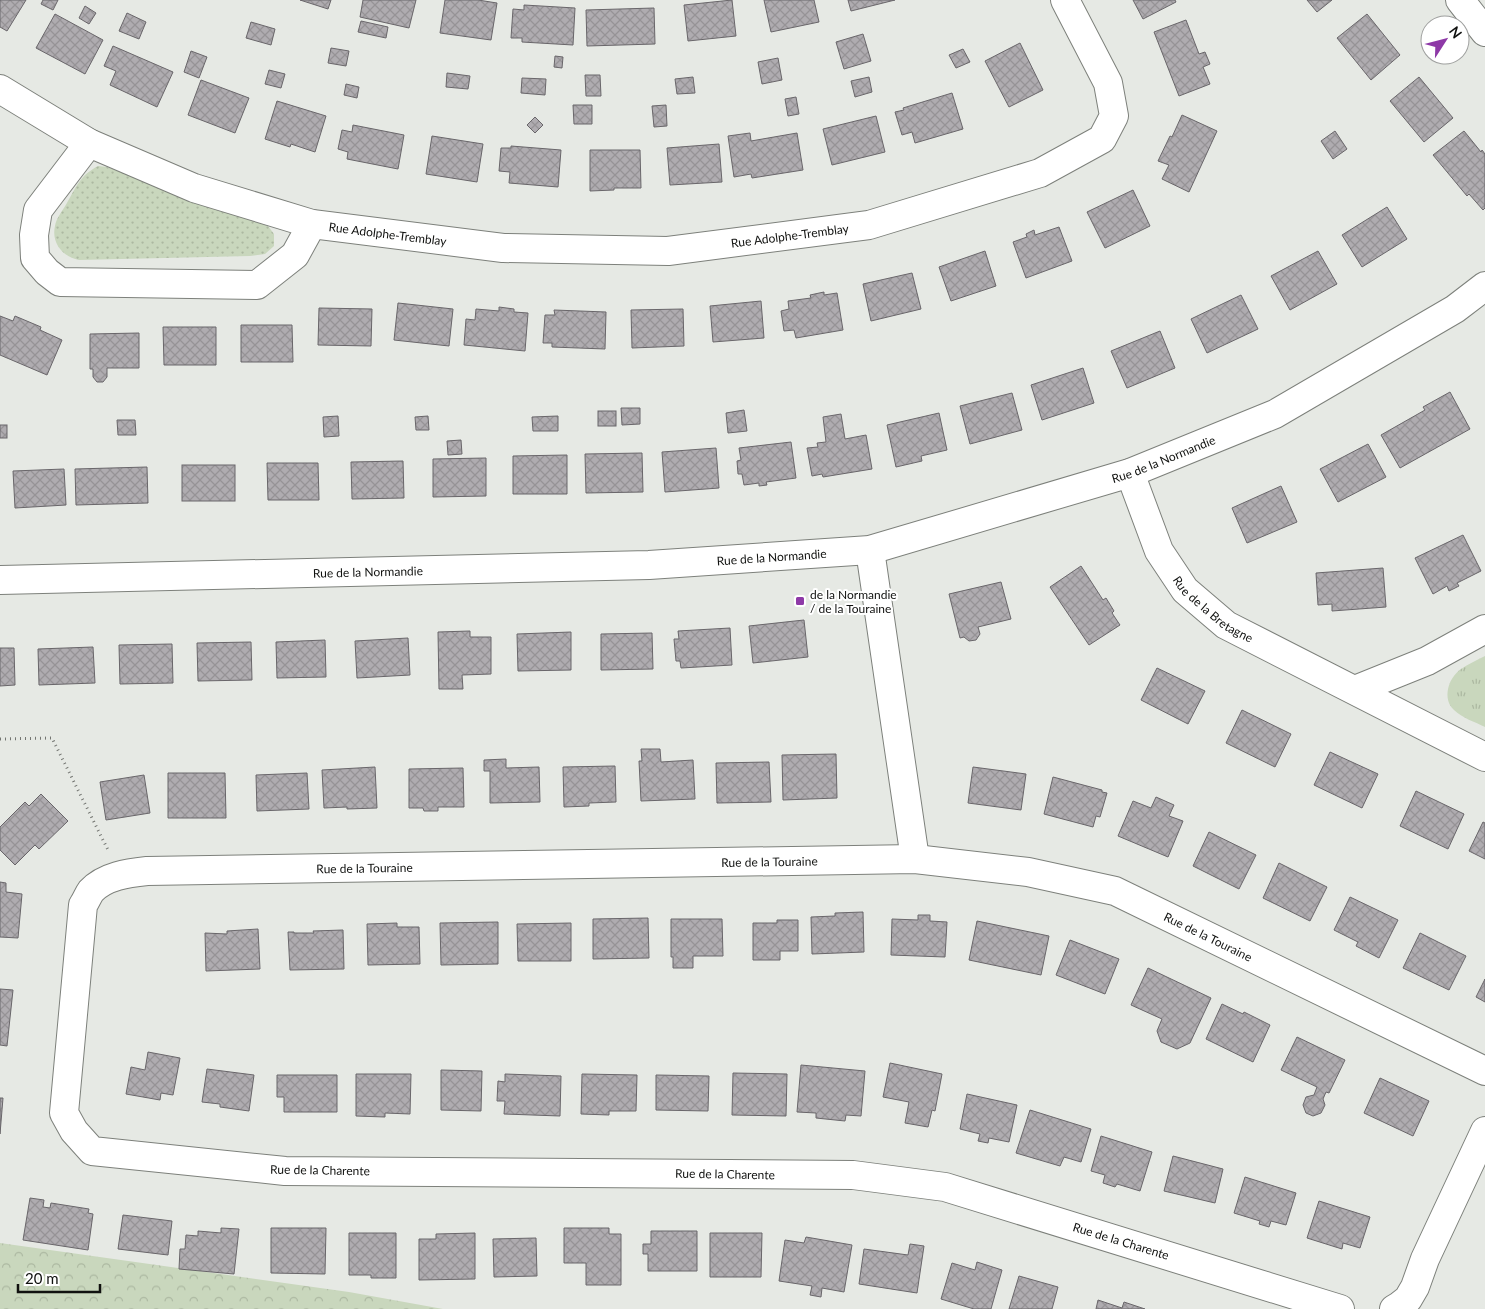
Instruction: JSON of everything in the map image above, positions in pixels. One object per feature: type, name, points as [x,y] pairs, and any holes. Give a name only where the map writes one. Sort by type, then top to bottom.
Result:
[{"type":"street","name":"Rue Adolphe-Tremblay","points":[[0,89],[89,143],[194,188],[312,224],[503,248],[668,251],[868,225],[1040,173],[1102,139],[1114,116],[1108,84],[1065,0]]},
{"type":"street","points":[[1460,0],[1485,32]]},
{"type":"street","name":"Rue Adolphe-Tremblay","points":[[89,143],[38,210],[34,235],[35,258],[47,272],[60,282],[257,285],[295,254],[312,224]]},
{"type":"street","name":"Rue de la Normandie","points":[[0,580],[649,565],[870,550],[1130,473],[1274,414],[1455,308],[1485,286]]},
{"type":"street","name":"Rue de la Bretagne","points":[[1130,473],[1159,551],[1185,590],[1226,625],[1485,757]]},
{"type":"street","points":[[870,550],[915,859]]},
{"type":"street","points":[[1355,690],[1427,661],[1485,629]]},
{"type":"street","name":"Rue de la Touraine","points":[[92,1151],[74,1131],[64,1113],[83,905],[92,891],[105,881],[121,874],[147,871],[915,859],[1028,872],[1115,891],[1485,1071]]},
{"type":"street","points":[[1394,1309],[1408,1299],[1415,1287],[1485,1131]]},
{"type":"street","name":"Rue de la Charente","points":[[92,1151],[285,1171],[853,1176],[945,1187],[1340,1309]]},
{"type":"path","points":[[0,739],[52,738],[121,874]]},
{"type":"green space","points":[[98,166],[107,167],[268,226],[274,234],[274,246],[265,254],[250,256],[79,260],[68,256],[59,248],[55,238],[54,232],[58,217],[80,181],[87,173]]},
{"type":"green space","points":[[1485,656],[1485,727],[1465,718],[1454,710],[1448,700],[1448,689],[1456,673]]},
{"type":"green space","points":[[0,1243],[349,1292],[443,1309],[0,1309]]},
{"type":"building","points":[[0,0],[26,0],[7,31],[0,27]]},
{"type":"building","points":[[43,0],[58,0],[53,10],[41,4]]},
{"type":"building","points":[[300,0],[331,0],[328,9]]},
{"type":"building","points":[[363,0],[416,0],[409,28],[360,17]]},
{"type":"building","points":[[445,0],[478,0],[497,3],[491,40],[440,33]]},
{"type":"building","points":[[732,0],[736,36],[688,41],[684,5]]},
{"type":"building","points":[[764,0],[814,0],[819,22],[771,32]]},
{"type":"building","points":[[848,0],[895,0],[851,11]]},
{"type":"building","points":[[1133,0],[1175,0],[1176,2],[1143,19]]},
{"type":"building","points":[[1307,0],[1332,0],[1317,12]]},
{"type":"building","points":[[524,5],[575,8],[573,45],[522,42],[522,38],[511,38],[513,9],[524,10]]},
{"type":"building","points":[[85,6],[96,13],[89,24],[79,18]]},
{"type":"building","points":[[654,8],[655,44],[587,46],[586,10]]},
{"type":"building","points":[[127,13],[146,22],[139,39],[119,31]]},
{"type":"building","points":[[55,14],[103,40],[85,74],[36,48]]},
{"type":"building","points":[[1367,14],[1400,55],[1371,80],[1337,38]]},
{"type":"building","points":[[1186,20],[1199,54],[1205,52],[1210,64],[1203,67],[1210,84],[1179,96],[1154,32]]},
{"type":"building","points":[[361,21],[388,27],[386,38],[358,32]]},
{"type":"building","points":[[251,22],[275,29],[271,45],[246,38]]},
{"type":"building","points":[[863,34],[871,61],[844,69],[836,42]]},
{"type":"building","points":[[1020,43],[1043,90],[1009,107],[985,61]]},
{"type":"building","points":[[113,46],[173,72],[157,107],[110,85],[116,71],[104,66]]},
{"type":"building","points":[[331,48],[349,51],[346,66],[328,63]]},
{"type":"building","points":[[963,49],[970,62],[956,68],[949,55]]},
{"type":"building","points":[[191,51],[207,57],[199,78],[184,72]]},
{"type":"building","points":[[555,56],[563,57],[562,68],[554,67]]},
{"type":"building","points":[[778,58],[782,80],[762,84],[758,62]]},
{"type":"building","points":[[269,70],[285,74],[281,88],[265,84]]},
{"type":"building","points":[[447,73],[470,76],[468,89],[446,87]]},
{"type":"building","points":[[585,75],[600,75],[601,96],[586,96]]},
{"type":"building","points":[[693,77],[695,93],[677,94],[675,79]]},
{"type":"building","points":[[869,77],[872,92],[855,97],[851,81]]},
{"type":"building","points":[[1419,77],[1453,118],[1424,142],[1390,101]]},
{"type":"building","points":[[522,78],[546,79],[545,95],[521,93]]},
{"type":"building","points":[[201,80],[249,98],[235,133],[188,115]]},
{"type":"building","points":[[346,84],[359,87],[357,98],[344,95]]},
{"type":"building","points":[[952,93],[963,129],[915,143],[912,132],[902,135],[895,112]]},
{"type":"building","points":[[796,97],[799,114],[788,116],[785,99]]},
{"type":"building","points":[[277,101],[326,116],[315,152],[291,144],[290,147],[265,139]]},
{"type":"building","points":[[573,105],[592,105],[592,124],[574,124]]},
{"type":"building","points":[[666,105],[667,126],[654,127],[652,106]]},
{"type":"building","points":[[1182,115],[1217,131],[1189,192],[1162,179],[1169,165],[1158,161]]},
{"type":"building","points":[[876,116],[885,152],[832,165],[823,129]]},
{"type":"building","points":[[535,117],[543,125],[535,133],[527,125]]},
{"type":"building","points":[[353,125],[404,135],[398,169],[347,159],[348,152],[338,149],[342,130],[352,132]]},
{"type":"building","points":[[1335,131],[1347,149],[1333,159],[1321,141]]},
{"type":"building","points":[[1464,131],[1481,152],[1482,150],[1485,154],[1485,208],[1483,210],[1469,194],[1467,196],[1433,155]]},
{"type":"building","points":[[750,133],[751,141],[797,133],[803,170],[752,178],[751,174],[734,177],[728,136]]},
{"type":"building","points":[[432,136],[483,144],[477,182],[426,174]]},
{"type":"building","points":[[719,144],[722,182],[670,185],[667,148]]},
{"type":"building","points":[[511,146],[561,150],[558,187],[509,183],[510,172],[499,171],[501,148],[511,148]]},
{"type":"building","points":[[590,150],[640,150],[641,188],[614,188],[614,190],[590,191]]},
{"type":"building","points":[[1133,190],[1150,226],[1105,248],[1087,212]]},
{"type":"building","points":[[1387,207],[1407,239],[1362,267],[1342,235]]},
{"type":"building","points":[[1059,227],[1072,261],[1026,278],[1013,242],[1027,237],[1026,234],[1034,230],[1035,235]]},
{"type":"building","points":[[985,251],[996,286],[951,301],[939,267]]},
{"type":"building","points":[[1318,251],[1337,284],[1290,310],[1271,276]]},
{"type":"building","points":[[912,273],[921,309],[871,321],[863,284]]},
{"type":"building","points":[[824,292],[824,295],[837,293],[843,330],[796,338],[794,330],[784,331],[781,311],[789,309],[788,301],[811,298],[810,295]]},
{"type":"building","points":[[1241,295],[1258,329],[1207,353],[1191,319]]},
{"type":"building","points":[[761,301],[764,338],[713,342],[710,306]]},
{"type":"building","points":[[398,303],[453,309],[449,346],[394,340]]},
{"type":"building","points":[[499,307],[514,309],[514,312],[528,313],[525,351],[464,345],[466,319],[475,320],[476,309],[499,311]]},
{"type":"building","points":[[319,308],[372,309],[371,346],[318,345]]},
{"type":"building","points":[[683,309],[684,346],[632,348],[631,310]]},
{"type":"building","points":[[554,310],[606,312],[605,349],[552,347],[552,343],[543,343],[545,315],[555,315]]},
{"type":"building","points":[[0,316],[13,321],[15,316],[41,327],[40,330],[62,340],[47,375],[0,355]]},
{"type":"building","points":[[241,325],[292,325],[293,362],[241,362]]},
{"type":"building","points":[[163,327],[216,327],[216,365],[164,365]]},
{"type":"building","points":[[1160,331],[1175,368],[1127,388],[1111,351]]},
{"type":"building","points":[[139,333],[139,368],[107,368],[107,377],[103,382],[97,382],[93,377],[93,369],[90,369],[90,334]]},
{"type":"building","points":[[1083,368],[1094,403],[1042,420],[1031,385]]},
{"type":"building","points":[[1450,392],[1470,429],[1400,468],[1381,435],[1425,410],[1423,407]]},
{"type":"building","points":[[1012,393],[1022,430],[970,444],[960,406]]},
{"type":"building","points":[[621,408],[640,408],[640,424],[622,425]]},
{"type":"building","points":[[744,410],[747,431],[728,433],[726,413]]},
{"type":"building","points":[[598,411],[616,411],[616,426],[598,426]]},
{"type":"building","points":[[939,413],[947,450],[921,456],[922,461],[896,467],[887,425]]},
{"type":"building","points":[[841,414],[845,439],[866,435],[872,469],[823,477],[822,474],[812,476],[807,448],[818,447],[817,443],[826,442],[823,417]]},
{"type":"building","points":[[338,416],[339,436],[324,437],[323,417]]},
{"type":"building","points":[[428,416],[429,430],[416,430],[415,417]]},
{"type":"building","points":[[558,416],[558,431],[533,431],[532,417]]},
{"type":"building","points":[[117,420],[135,420],[136,435],[118,435]]},
{"type":"building","points":[[0,425],[7,425],[7,438],[0,438]]},
{"type":"building","points":[[461,440],[462,454],[448,455],[447,441]]},
{"type":"building","points":[[791,442],[796,478],[766,482],[767,485],[759,486],[759,483],[744,485],[742,474],[738,474],[737,461],[741,460],[739,448]]},
{"type":"building","points":[[1368,444],[1386,477],[1338,502],[1320,469]]},
{"type":"building","points":[[716,448],[719,488],[665,492],[662,452]]},
{"type":"building","points":[[642,453],[643,492],[586,493],[585,454]]},
{"type":"building","points":[[567,455],[567,494],[513,494],[513,456]]},
{"type":"building","points":[[486,458],[486,496],[433,497],[433,459]]},
{"type":"building","points":[[403,461],[404,498],[352,499],[351,462]]},
{"type":"building","points":[[267,463],[318,463],[319,500],[268,500]]},
{"type":"building","points":[[182,465],[235,465],[235,501],[182,501]]},
{"type":"building","points":[[147,467],[148,503],[76,505],[75,469]]},
{"type":"building","points":[[64,469],[66,505],[15,508],[13,471]]},
{"type":"building","points":[[1281,486],[1297,522],[1247,543],[1232,508]]},
{"type":"building","points":[[1463,535],[1481,571],[1457,583],[1459,586],[1449,591],[1447,586],[1433,594],[1415,558]]},
{"type":"building","points":[[1081,566],[1103,600],[1106,598],[1114,611],[1112,613],[1120,625],[1089,645],[1050,587]]},
{"type":"building","points":[[1383,568],[1386,607],[1332,611],[1332,604],[1318,605],[1316,573]]},
{"type":"building","points":[[1001,582],[1011,619],[978,627],[980,634],[976,640],[969,641],[964,637],[960,638],[949,594]]},
{"type":"building","points":[[804,620],[808,657],[753,663],[749,626]]},
{"type":"building","points":[[730,628],[732,665],[681,668],[680,661],[676,661],[674,639],[679,639],[678,631]]},
{"type":"building","points":[[470,631],[470,637],[491,637],[491,674],[462,675],[463,689],[439,689],[438,632]]},
{"type":"building","points":[[571,632],[571,670],[518,671],[517,634]]},
{"type":"building","points":[[652,633],[653,669],[601,670],[601,634]]},
{"type":"building","points":[[408,638],[410,675],[357,678],[355,641]]},
{"type":"building","points":[[325,640],[326,677],[277,678],[276,642]]},
{"type":"building","points":[[251,642],[252,680],[198,681],[197,643]]},
{"type":"building","points":[[172,644],[173,683],[120,684],[119,645]]},
{"type":"building","points":[[93,647],[95,683],[39,685],[38,649]]},
{"type":"building","points":[[0,648],[14,648],[15,685],[0,686]]},
{"type":"building","points":[[1157,668],[1205,691],[1188,724],[1141,700]]},
{"type":"building","points":[[1242,710],[1291,734],[1275,767],[1226,743]]},
{"type":"building","points":[[641,749],[660,749],[661,762],[693,760],[695,799],[641,801],[639,761],[642,761]]},
{"type":"building","points":[[1330,752],[1378,774],[1362,808],[1314,785]]},
{"type":"building","points":[[836,754],[837,798],[783,800],[782,755]]},
{"type":"building","points":[[506,759],[506,768],[539,767],[540,802],[490,803],[490,771],[484,771],[484,760]]},
{"type":"building","points":[[769,762],[771,802],[717,803],[716,763]]},
{"type":"building","points":[[615,766],[616,802],[589,803],[589,806],[564,807],[563,767]]},
{"type":"building","points":[[375,767],[377,808],[324,808],[322,770]]},
{"type":"building","points":[[973,767],[1026,774],[1021,810],[968,803]]},
{"type":"building","points":[[463,768],[464,807],[438,807],[438,811],[409,808],[409,769]]},
{"type":"building","points":[[168,773],[225,773],[226,818],[168,818]]},
{"type":"building","points":[[307,773],[309,809],[257,811],[256,775]]},
{"type":"building","points":[[144,775],[150,813],[106,820],[100,782]]},
{"type":"building","points":[[1053,777],[1107,793],[1100,817],[1096,816],[1093,827],[1044,814]]},
{"type":"building","points":[[1416,791],[1464,814],[1448,849],[1400,826]]},
{"type":"building","points":[[41,794],[68,821],[39,849],[35,845],[15,865],[0,850],[0,827],[25,802],[29,806]]},
{"type":"building","points":[[1156,797],[1174,805],[1169,816],[1183,821],[1168,857],[1118,836],[1133,801],[1151,808]]},
{"type":"building","points":[[1483,822],[1485,823],[1485,859],[1469,851]]},
{"type":"building","points":[[1209,832],[1256,855],[1239,889],[1193,866]]},
{"type":"building","points":[[1279,863],[1327,887],[1310,921],[1263,898]]},
{"type":"building","points":[[0,882],[6,883],[6,892],[22,894],[18,938],[0,937]]},
{"type":"building","points":[[1350,897],[1398,920],[1379,958],[1356,946],[1358,942],[1334,930]]},
{"type":"building","points":[[863,912],[864,952],[812,954],[811,917],[835,916],[835,913]]},
{"type":"building","points":[[918,915],[930,915],[930,921],[947,922],[945,957],[891,955],[892,919],[918,920]]},
{"type":"building","points":[[648,918],[649,958],[593,959],[593,919]]},
{"type":"building","points":[[671,919],[722,919],[723,956],[693,956],[693,968],[673,968],[673,957],[671,957]]},
{"type":"building","points":[[777,920],[798,920],[798,951],[780,951],[780,960],[753,960],[753,923],[777,923]]},
{"type":"building","points":[[977,921],[1049,936],[1041,975],[969,960]]},
{"type":"building","points":[[498,922],[498,964],[441,965],[440,923]]},
{"type":"building","points":[[397,923],[397,927],[419,927],[420,964],[368,965],[367,924]]},
{"type":"building","points":[[571,923],[571,961],[518,961],[517,924]]},
{"type":"building","points":[[258,929],[260,969],[206,971],[205,933],[227,934],[227,931]]},
{"type":"building","points":[[343,930],[344,969],[290,970],[288,932],[314,933],[313,931]]},
{"type":"building","points":[[1420,933],[1466,956],[1449,990],[1403,968]]},
{"type":"building","points":[[1070,940],[1119,959],[1105,994],[1056,975]]},
{"type":"building","points":[[1148,968],[1211,998],[1190,1043],[1177,1049],[1161,1042],[1157,1031],[1162,1019],[1131,1005]]},
{"type":"building","points":[[1485,979],[1485,1002],[1476,997]]},
{"type":"building","points":[[0,989],[13,990],[7,1046],[0,1045]]},
{"type":"building","points":[[1222,1004],[1270,1025],[1253,1062],[1206,1039]]},
{"type":"building","points":[[1297,1037],[1345,1060],[1329,1093],[1326,1092],[1323,1099],[1325,1105],[1321,1113],[1313,1116],[1306,1113],[1303,1105],[1306,1097],[1314,1095],[1317,1087],[1281,1070]]},
{"type":"building","points":[[148,1052],[180,1058],[173,1095],[161,1093],[160,1100],[126,1094],[131,1067],[145,1070]]},
{"type":"building","points":[[890,1063],[942,1074],[935,1111],[932,1110],[928,1127],[905,1123],[909,1102],[883,1097]]},
{"type":"building","points":[[801,1065],[865,1071],[861,1116],[846,1115],[845,1121],[816,1118],[816,1113],[797,1112]]},
{"type":"building","points":[[207,1069],[254,1075],[249,1111],[220,1107],[220,1104],[202,1102]]},
{"type":"building","points":[[441,1070],[482,1071],[481,1111],[441,1110]]},
{"type":"building","points":[[733,1073],[787,1074],[786,1116],[732,1115]]},
{"type":"building","points":[[356,1074],[411,1074],[410,1114],[385,1113],[385,1117],[356,1116]]},
{"type":"building","points":[[505,1074],[561,1076],[560,1116],[504,1114],[505,1101],[497,1101],[498,1081],[505,1082]]},
{"type":"building","points":[[582,1074],[637,1075],[636,1111],[609,1111],[609,1115],[581,1114]]},
{"type":"building","points":[[277,1075],[337,1075],[337,1112],[284,1112],[284,1097],[277,1097]]},
{"type":"building","points":[[656,1075],[709,1076],[708,1111],[656,1110]]},
{"type":"building","points":[[1380,1078],[1429,1101],[1413,1136],[1364,1113]]},
{"type":"building","points":[[967,1094],[1017,1105],[1009,1142],[989,1138],[988,1143],[978,1141],[980,1134],[960,1129]]},
{"type":"building","points":[[0,1098],[3,1098],[0,1134]]},
{"type":"building","points":[[1030,1110],[1091,1129],[1081,1162],[1064,1157],[1060,1166],[1016,1153]]},
{"type":"building","points":[[1101,1136],[1152,1152],[1140,1191],[1117,1184],[1115,1187],[1103,1183],[1105,1175],[1091,1171]]},
{"type":"building","points":[[1173,1156],[1223,1169],[1215,1203],[1164,1191]]},
{"type":"building","points":[[1245,1177],[1296,1193],[1286,1225],[1271,1221],[1269,1227],[1259,1224],[1260,1221],[1234,1213]]},
{"type":"building","points":[[30,1198],[44,1200],[43,1207],[50,1208],[51,1203],[89,1209],[88,1213],[93,1214],[88,1250],[23,1240]]},
{"type":"building","points":[[1319,1201],[1370,1217],[1360,1248],[1343,1243],[1342,1249],[1307,1238]]},
{"type":"building","points":[[123,1215],[172,1221],[168,1255],[118,1249]]},
{"type":"building","points":[[221,1228],[239,1229],[234,1274],[179,1269],[180,1249],[185,1249],[186,1235],[198,1236],[198,1231],[221,1233]]},
{"type":"building","points":[[271,1228],[326,1228],[325,1274],[271,1273]]},
{"type":"building","points":[[564,1228],[609,1228],[609,1234],[621,1234],[621,1285],[586,1285],[586,1263],[564,1263]]},
{"type":"building","points":[[651,1231],[697,1231],[697,1271],[648,1271],[648,1254],[643,1254],[643,1244],[651,1244]]},
{"type":"building","points":[[349,1233],[396,1233],[396,1278],[371,1278],[371,1275],[349,1275]]},
{"type":"building","points":[[475,1233],[475,1279],[419,1280],[419,1239],[436,1239],[436,1234]]},
{"type":"building","points":[[710,1233],[762,1233],[761,1277],[710,1277]]},
{"type":"building","points":[[806,1237],[852,1245],[844,1292],[822,1288],[821,1297],[810,1295],[812,1286],[779,1281],[785,1240],[804,1243]]},
{"type":"building","points":[[536,1238],[537,1276],[494,1277],[493,1239]]},
{"type":"building","points":[[910,1244],[924,1246],[917,1293],[859,1284],[864,1249],[908,1255]]},
{"type":"building","points":[[977,1262],[1002,1270],[991,1309],[974,1309],[941,1299],[952,1263],[975,1270]]},
{"type":"building","points":[[1019,1276],[1058,1287],[1052,1309],[1009,1309]]},
{"type":"building","points":[[1098,1300],[1122,1308],[1124,1302],[1145,1309],[1096,1309]]},
{"type":"place","name":"de la Normandie / de la Touraine","points":[[800,601]]}]
